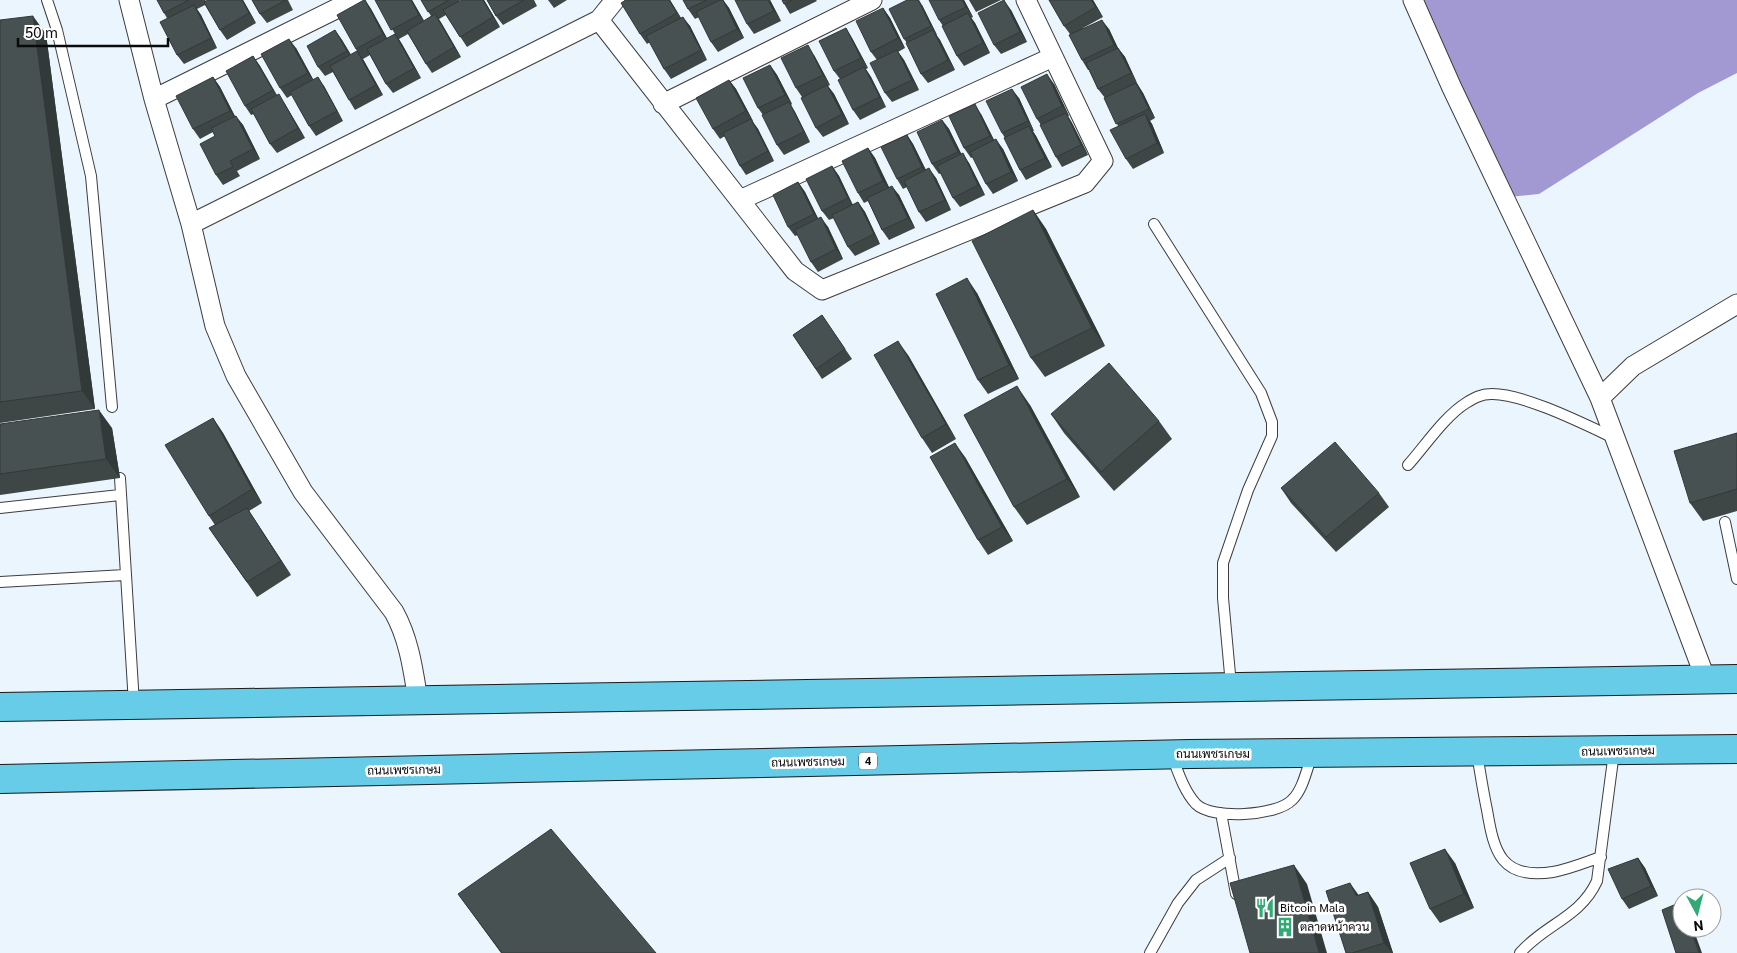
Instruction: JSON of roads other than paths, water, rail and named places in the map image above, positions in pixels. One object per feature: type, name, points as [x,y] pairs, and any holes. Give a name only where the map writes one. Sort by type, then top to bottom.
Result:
[{"type":"highway","points":[[0,707],[1737,679]]},
{"type":"highway","name":"ถนนเพชรเกษม","points":[[0,778],[1171,754],[1477,753],[1737,749]]},
{"type":"street","points":[[130,0],[154,99],[191,224],[215,326],[236,376],[303,492],[394,612],[402,627],[410,653],[418,700]]},
{"type":"street","points":[[154,99],[354,0]]},
{"type":"street","points":[[191,224],[599,20],[615,0]]},
{"type":"street","points":[[663,104],[872,0]]},
{"type":"street","points":[[599,20],[795,271],[822,290],[1085,183],[1103,161],[1026,0]]},
{"type":"street","points":[[1413,0],[1452,88],[1600,398],[1706,680]]},
{"type":"street","points":[[740,200],[1053,57]]},
{"type":"street","points":[[1600,398],[1633,366],[1737,304]]},
{"type":"lane","points":[[46,0],[57,30],[91,176],[112,407]]},
{"type":"lane","points":[[1154,224],[1261,393],[1272,422],[1272,436],[1248,490],[1223,563],[1223,598],[1232,686]]},
{"type":"lane","points":[[1408,465],[1465,403],[1479,396],[1489,394],[1504,396],[1542,407],[1615,438]]},
{"type":"lane","points":[[120,478],[134,705]]},
{"type":"lane","points":[[0,508],[120,495]]},
{"type":"lane","points":[[1725,522],[1737,579]]},
{"type":"lane","points":[[0,582],[125,575]]},
{"type":"lane","points":[[1520,953],[1540,934],[1580,907],[1591,895],[1597,881],[1601,857],[1614,751]]},
{"type":"lane","points":[[1477,753],[1493,844],[1501,859],[1508,865],[1520,871],[1554,872],[1601,857]]},
{"type":"lane","points":[[1171,754],[1186,790],[1197,805],[1206,811],[1245,814],[1271,810],[1291,802],[1297,794],[1313,754]]},
{"type":"lane","points":[[1221,813],[1238,901]]},
{"type":"lane","points":[[1150,953],[1178,903],[1196,880],[1230,858]]},
{"type":"place","name":"Bitcoin Mala","points":[[1265,908]]},
{"type":"place","name":"ตลาดหน้าควน","points":[[1285,927]]}]
